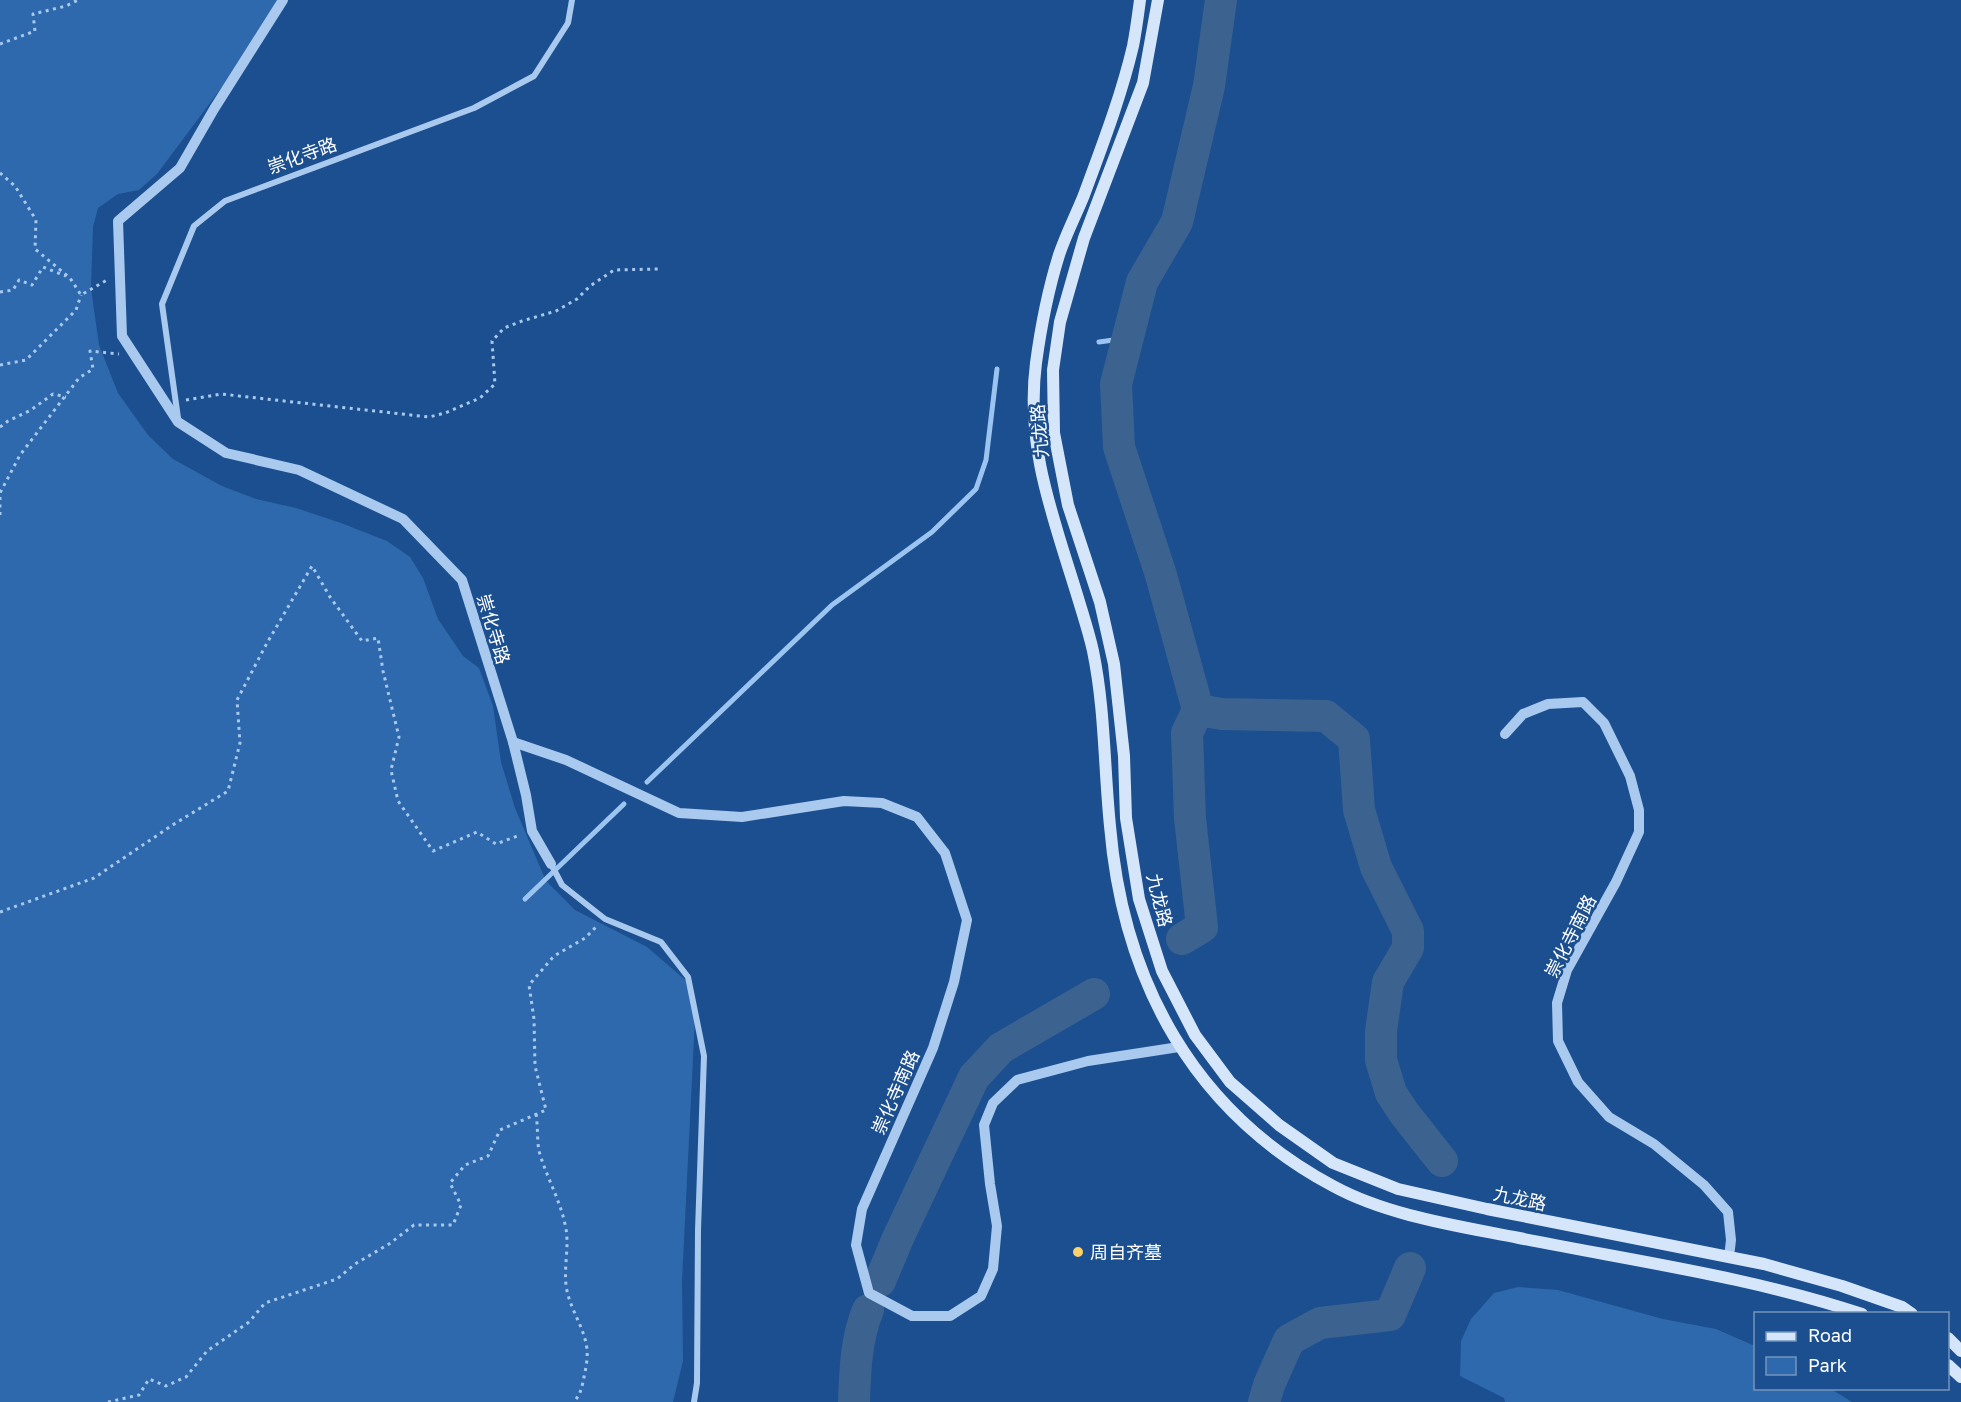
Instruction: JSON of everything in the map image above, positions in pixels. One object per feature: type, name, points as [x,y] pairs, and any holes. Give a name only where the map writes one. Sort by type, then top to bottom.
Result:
[{"type":"main road","name":"九龙路","points":[[1140,0],[1134,43],[1114,112],[1060,253],[1045,307],[1035,369],[1033,417],[1038,462],[1048,504],[1092,645],[1100,689],[1110,828],[1118,886],[1132,945],[1156,1004],[1179,1047],[1209,1086],[1246,1127],[1286,1159],[1337,1189],[1390,1209],[1465,1228],[1760,1284],[1855,1312]]},
{"type":"main road","name":"九龙路","points":[[1158,0],[1143,84],[1084,238],[1060,322],[1053,370],[1054,433],[1068,505],[1100,602],[1114,663],[1124,756],[1126,818],[1138,899],[1162,971],[1195,1035],[1230,1082],[1279,1125],[1333,1164],[1398,1189],[1499,1212],[1764,1264],[1842,1286],[1902,1307],[1909,1312]]},
{"type":"main road","points":[[1949,1340],[1961,1351]]},
{"type":"main road","points":[[1949,1367],[1961,1377]]},
{"type":"street","name":"崇化寺路","points":[[283,0],[214,109],[180,168],[118,221],[122,336],[178,422],[226,453],[299,470],[403,519],[462,580],[513,742],[532,831],[551,864]]},
{"type":"street","name":"崇化寺路","points":[[178,422],[162,304],[194,226],[225,201],[474,108],[534,76],[568,23],[572,0]]},
{"type":"street","name":"崇化寺南路","points":[[1505,734],[1523,714],[1548,704],[1583,702],[1604,723],[1630,776],[1639,810],[1639,832],[1616,882],[1567,970],[1557,1003],[1558,1041],[1578,1083],[1609,1117],[1654,1144],[1704,1185],[1728,1212],[1731,1240],[1729,1257]]},
{"type":"street","name":"崇化寺南路","points":[[513,742],[566,760],[678,813],[742,816],[844,801],[882,804],[917,817],[945,853],[967,920],[954,982],[933,1048],[862,1209],[856,1245],[869,1293],[912,1316],[950,1316],[981,1296],[993,1269],[997,1226],[984,1125],[993,1103],[1017,1080],[1088,1061],[1179,1047]]},
{"type":"street","points":[[551,864],[562,885],[605,919],[661,942],[688,977],[704,1056],[698,1230],[697,1383],[694,1402]]},
{"type":"path","points":[[0,44],[34,32],[33,14],[66,6],[78,0]]},
{"type":"path","points":[[0,173],[15,186],[36,220],[35,249],[70,278],[81,295]]},
{"type":"path","points":[[0,292],[13,290],[19,280],[32,285],[42,267],[70,278]]},
{"type":"path","points":[[176,402],[221,394],[429,417],[445,413],[480,398],[495,384],[492,341],[504,328],[555,311],[577,299],[590,286],[614,270],[658,269]]},
{"type":"path","points":[[0,365],[26,360],[76,310],[81,295],[120,272]]},
{"type":"path","points":[[0,515],[0,493],[20,455],[79,378],[93,369],[90,351],[136,356]]},
{"type":"path","points":[[0,427],[31,410],[53,394],[66,397]]},
{"type":"path","points":[[0,912],[94,878],[228,791],[240,743],[237,700],[312,566],[330,597],[362,641],[378,638],[383,671],[399,737],[391,770],[398,801],[433,851],[477,832],[496,844],[532,831]]},
{"type":"path","points":[[108,1402],[139,1395],[149,1379],[166,1386],[186,1377],[207,1351],[249,1322],[265,1303],[337,1279],[355,1264],[389,1244],[414,1225],[453,1225],[461,1205],[450,1183],[465,1165],[488,1156],[500,1130],[546,1110],[535,1066],[534,1019],[529,985],[554,956],[585,938],[605,919]]},
{"type":"path","points":[[536,1114],[539,1131],[538,1147],[546,1174],[559,1198],[566,1231],[566,1283],[569,1305],[579,1323],[587,1350],[579,1397],[573,1402]]},
{"type":"green space","points":[[0,0],[287,0],[157,174],[139,190],[118,194],[98,208],[93,227],[91,288],[99,345],[118,393],[148,435],[173,459],[222,486],[256,499],[296,508],[341,523],[387,541],[410,557],[423,578],[438,619],[463,656],[479,668],[493,706],[501,762],[515,808],[546,881],[575,910],[647,947],[690,984],[695,1018],[682,1281],[683,1361],[673,1402],[0,1402]]},
{"type":"green space","points":[[1518,1287],[1558,1290],[1663,1319],[1716,1329],[1754,1346],[1754,1390],[1833,1390],[1852,1402],[1505,1402],[1504,1398],[1460,1376],[1461,1341],[1471,1319],[1494,1293]]},
{"type":"waterway","points":[[1182,939],[1202,927],[1190,818],[1187,733],[1198,710],[1161,575],[1119,447],[1116,384],[1142,282],[1177,222],[1209,86],[1221,0]]},
{"type":"waterway","points":[[1099,342],[1128,338]]},
{"type":"waterway","points":[[647,782],[832,605],[932,532],[976,489],[986,460],[997,369]]},
{"type":"waterway","points":[[1198,710],[1222,714],[1326,716],[1354,739],[1359,810],[1376,867],[1408,931],[1408,948],[1388,982],[1381,1031],[1381,1060],[1391,1093],[1442,1161]]},
{"type":"waterway","points":[[525,899],[624,804]]},
{"type":"waterway","points":[[880,1281],[974,1077],[1001,1048],[1094,994]]},
{"type":"waterway","points":[[1264,1402],[1289,1340],[1320,1323],[1390,1315],[1410,1268]]},
{"type":"waterway","points":[[854,1402],[859,1344],[868,1310]]},
{"type":"place","name":"周自齐墓","points":[[1078,1252]]}]
